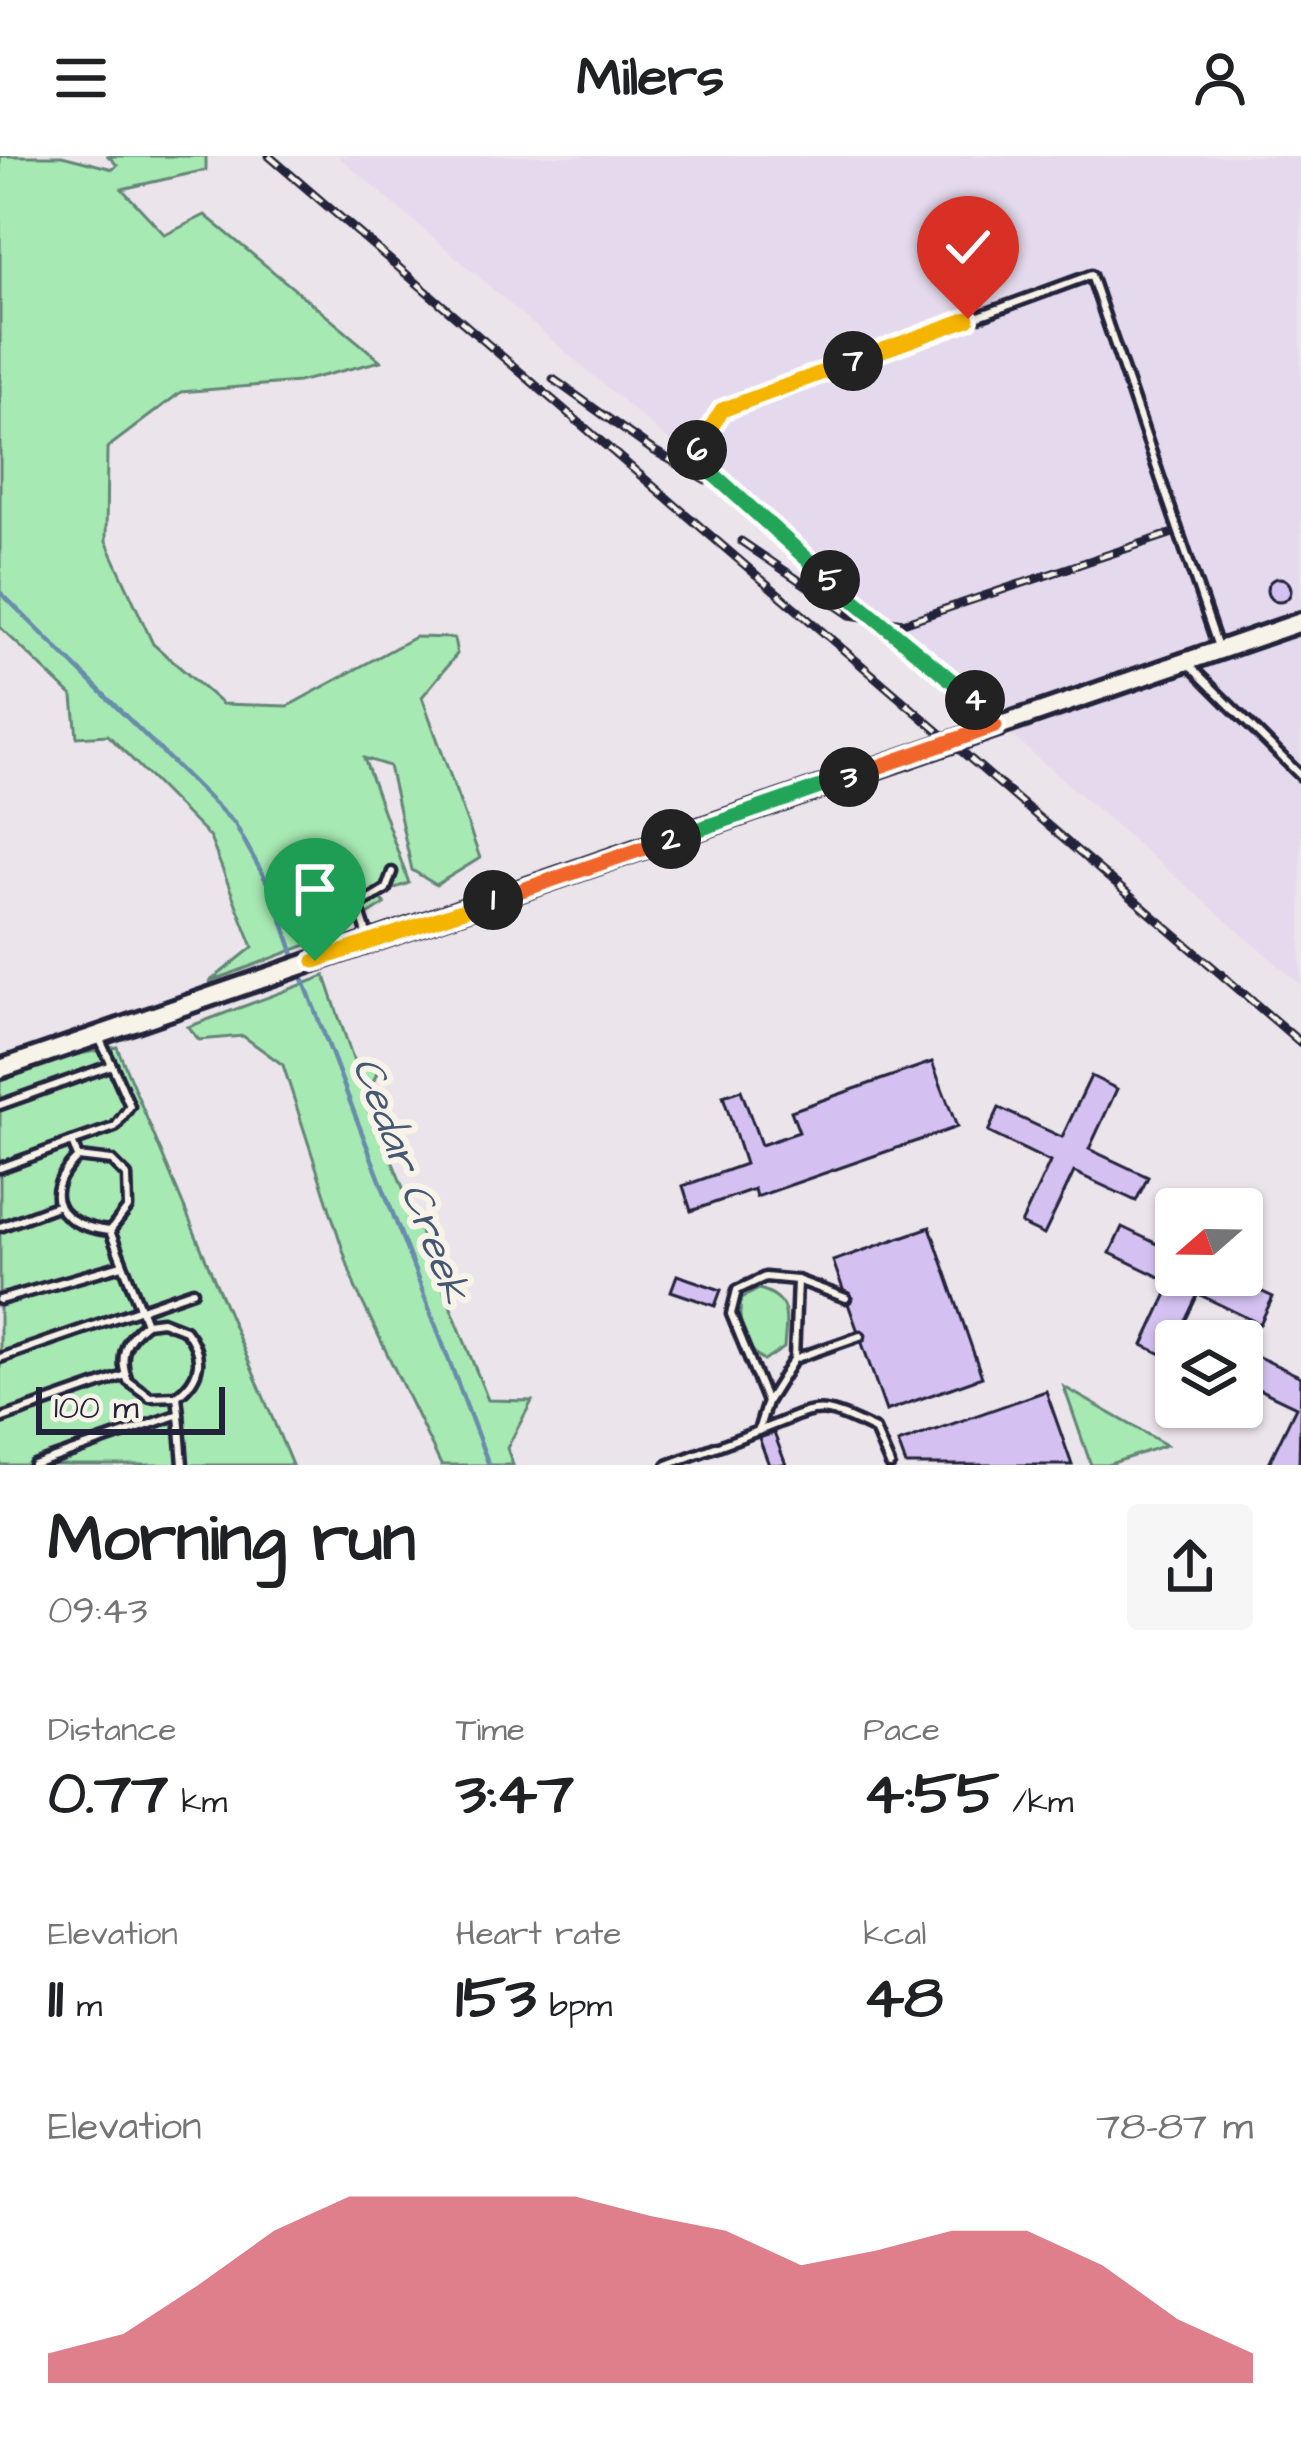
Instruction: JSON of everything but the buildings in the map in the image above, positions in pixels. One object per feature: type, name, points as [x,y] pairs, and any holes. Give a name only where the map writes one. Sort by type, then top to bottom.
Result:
[{"type":"main road","points":[[0,1069],[1301,622]]},
{"type":"lane","points":[[995,726],[979,702],[877,622],[700,462],[696,446],[722,410],[1090,275],[1219,650]]},
{"type":"lane","points":[[1186,662],[1301,776]]},
{"type":"lane","points":[[317,910],[331,913],[358,905],[386,889],[392,872]]},
{"type":"lane","points":[[358,905],[370,942]]},
{"type":"lane","points":[[0,1168],[115,1127],[130,1106],[98,1036]]},
{"type":"lane","points":[[0,1105],[112,1065]]},
{"type":"lane","points":[[73,1142],[78,1157]]},
{"type":"lane","points":[[78,1157],[58,1183],[59,1205],[77,1226],[110,1232]]},
{"type":"lane","points":[[78,1157],[112,1161],[127,1176],[128,1208],[110,1232]]},
{"type":"lane","points":[[0,1227],[59,1205]]},
{"type":"lane","points":[[110,1232],[146,1323]]},
{"type":"lane","points":[[0,1300],[122,1265]]},
{"type":"lane","points":[[767,1402],[731,1315],[737,1289],[765,1276],[796,1280],[847,1298]]},
{"type":"lane","points":[[758,1431],[767,1402],[794,1360],[796,1280]]},
{"type":"lane","points":[[0,1358],[193,1291]]},
{"type":"lane","points":[[146,1323],[173,1323],[196,1343],[197,1373],[177,1396],[150,1397],[126,1375],[127,1342],[146,1323]]},
{"type":"lane","points":[[794,1360],[860,1336]]},
{"type":"lane","points":[[0,1419],[126,1375]]},
{"type":"lane","points":[[177,1396],[183,1465]]},
{"type":"lane","points":[[667,1465],[822,1407],[875,1430],[890,1465]]},
{"type":"lane","points":[[34,1465],[179,1414]]},
{"type":"shaded area","points":[[338,156],[1301,156],[1301,985]]},
{"type":"green space","points":[[0,156],[62,156],[113,169],[117,165],[108,156],[206,156],[206,170],[122,189],[165,235],[205,215],[381,361],[298,382],[181,392],[107,448],[106,541],[153,644],[222,704],[288,706],[415,637],[454,638],[457,654],[422,697],[480,858],[436,885],[412,870],[389,766],[364,758],[409,883],[378,894],[385,904],[341,932],[209,982],[253,947],[210,838],[108,735],[77,737],[73,697],[0,627]]},
{"type":"green space","points":[[325,976],[356,1068],[378,1070],[367,1098],[488,1400],[532,1401],[507,1448],[513,1465],[441,1465],[355,1287],[283,1065],[243,1036],[199,1040],[188,1027]]},
{"type":"green space","points":[[117,1047],[292,1465],[0,1465],[0,1069]]},
{"type":"green space","points":[[759,1289],[777,1298],[786,1319],[784,1348],[764,1361],[746,1341],[740,1316],[742,1298]]},
{"type":"green space","points":[[1064,1387],[1166,1445],[1107,1465],[1091,1465]]},
{"type":"waterway","name":"Cedar Creek","points":[[0,592],[235,824],[273,893],[296,961]]},
{"type":"waterway","name":"Cedar Creek","points":[[300,971],[489,1465]]},
{"type":"railway","points":[[269,156],[1301,1043]]},
{"type":"railway","points":[[553,379],[651,449],[706,480]]},
{"type":"railway","points":[[741,541],[850,615],[903,623],[1170,534]]},
{"type":"route","points":[[315,961],[995,726],[979,702],[877,622],[700,462],[696,446],[722,410],[968,319]]}]
